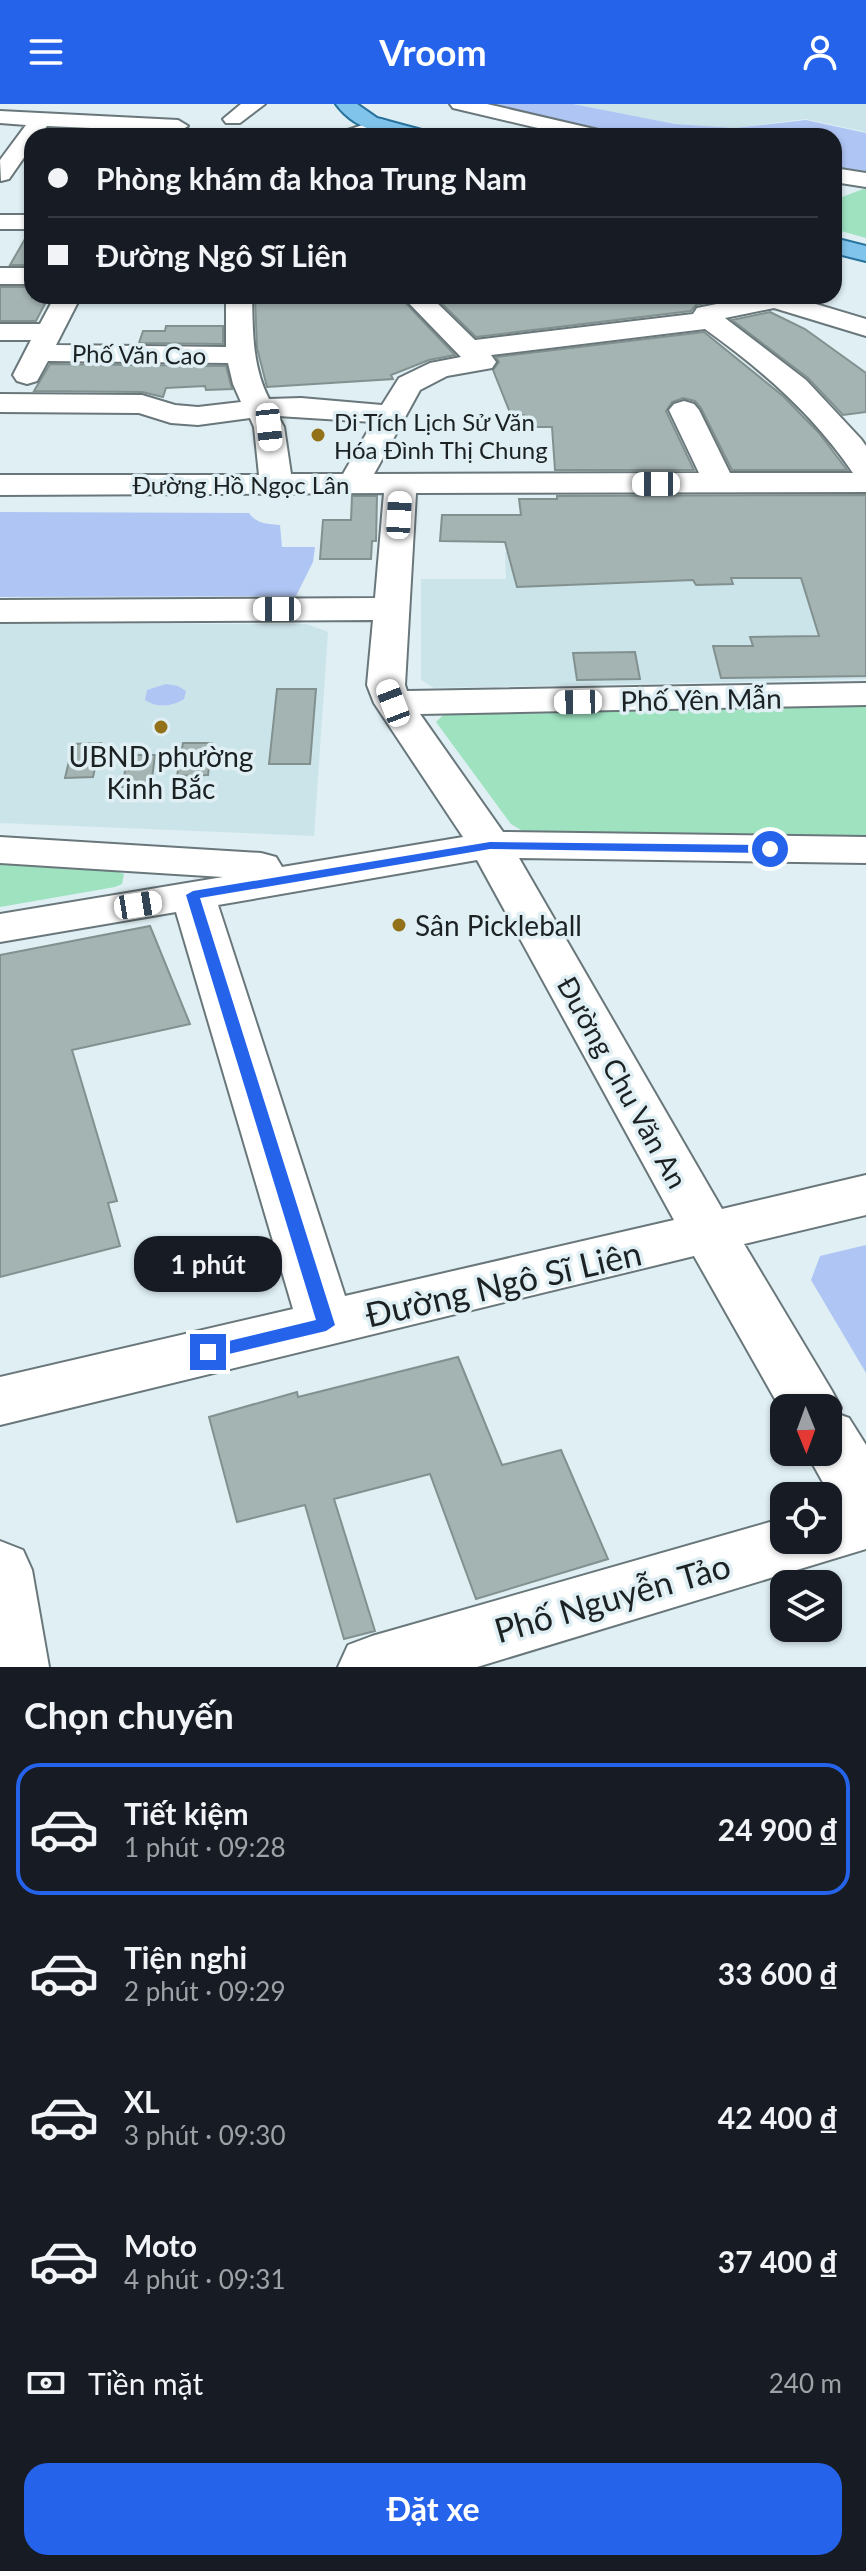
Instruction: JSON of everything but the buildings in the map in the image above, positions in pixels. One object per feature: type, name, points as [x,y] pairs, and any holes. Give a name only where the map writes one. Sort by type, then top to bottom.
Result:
[{"type":"main road","points":[[346,104],[356,114],[391,128]]},
{"type":"main road","points":[[842,247],[866,254]]},
{"type":"street","points":[[233,119],[255,104]]},
{"type":"street","points":[[460,104],[565,128]]},
{"type":"street","points":[[176,128],[195,111]]},
{"type":"street","points":[[1,119],[41,119],[125,128]]},
{"type":"street","points":[[34,128],[41,119]]},
{"type":"street","points":[[372,128],[380,125]]},
{"type":"street","points":[[0,174],[24,142]]},
{"type":"street","points":[[0,174],[24,174]]},
{"type":"street","points":[[842,176],[866,180]]},
{"type":"street","points":[[0,222],[24,222]]},
{"type":"street","points":[[0,276],[24,276]]},
{"type":"street","points":[[4,411],[64,304]]},
{"type":"street","points":[[239,304],[240,355],[247,384],[269,427],[276,484]]},
{"type":"street","points":[[353,484],[409,384],[440,369],[482,362],[423,304]]},
{"type":"street","points":[[755,304],[706,314],[710,320],[770,361],[829,418],[866,468]]},
{"type":"street","points":[[788,304],[866,328]]},
{"type":"street","points":[[469,349],[710,320]]},
{"type":"street","name":"Phố Văn Cao","points":[[0,332],[44,342],[240,355]]},
{"type":"street","points":[[4,411],[142,404],[171,414],[198,416],[261,408],[301,407],[393,415]]},
{"type":"street","points":[[684,410],[720,484]]},
{"type":"street","name":"Đường Hồ Ngọc Lân","points":[[0,485],[866,482]]},
{"type":"street","name":"Đường Chu Văn An","points":[[401,484],[386,685],[393,703],[490,845],[803,1394]]},
{"type":"street","points":[[0,611],[394,609]]},
{"type":"street","name":"Phố Yên Mẫn","points":[[393,703],[866,694]]},
{"type":"street","points":[[0,928],[490,845],[866,850]]},
{"type":"street","points":[[0,850],[335,871]]},
{"type":"street","points":[[193,895],[326,1325]]},
{"type":"street","name":"Đường Ngô Sĩ Liên","points":[[0,1401],[866,1195]]},
{"type":"street","points":[[842,1460],[866,1501]]},
{"type":"street","points":[[842,1530],[866,1522]]},
{"type":"street","name":"Phố Nguyễn Tảo","points":[[372,1667],[442,1657],[770,1552]]},
{"type":"street","points":[[0,1570],[15,1667]]},
{"type":"shaded area","points":[[572,104],[866,104],[866,132],[806,119],[734,128],[675,124]]},
{"type":"shaded area","points":[[866,547],[866,679],[434,688],[421,680],[421,579],[506,579],[505,552]]},
{"type":"shaded area","name":"UBND phường Kinh Bắc","points":[[0,624],[307,624],[328,632],[314,836],[0,823]]},
{"type":"green space","points":[[866,188],[866,238],[842,231],[842,197]]},
{"type":"green space","points":[[866,706],[866,835],[531,836],[511,824],[436,722],[447,711],[507,714]]},
{"type":"green space","points":[[0,863],[110,869],[124,874],[122,884],[115,887],[0,907]]},
{"type":"water","points":[[471,104],[573,104],[675,124],[734,128],[576,128]]},
{"type":"water","points":[[806,120],[866,133],[866,179],[842,175],[842,128],[734,128]]},
{"type":"water","points":[[0,512],[249,513],[259,521],[280,525],[282,547],[315,547],[313,562],[296,596],[0,597]]},
{"type":"water","points":[[166,684],[186,691],[184,699],[164,706],[145,700],[147,690]]},
{"type":"water","points":[[866,1245],[866,1373],[811,1280],[820,1256]]},
{"type":"place","name":"Di Tích Lịch Sử Văn Hóa Đình Thị Chung","points":[[318,435]]},
{"type":"place","name":"UBND phường Kinh Bắc","points":[[161,727]]},
{"type":"place","name":"Sân Pickleball","points":[[399,925]]},
{"type":"route","points":[[208,1352],[326,1325],[193,895],[490,845],[770,849]]}]
